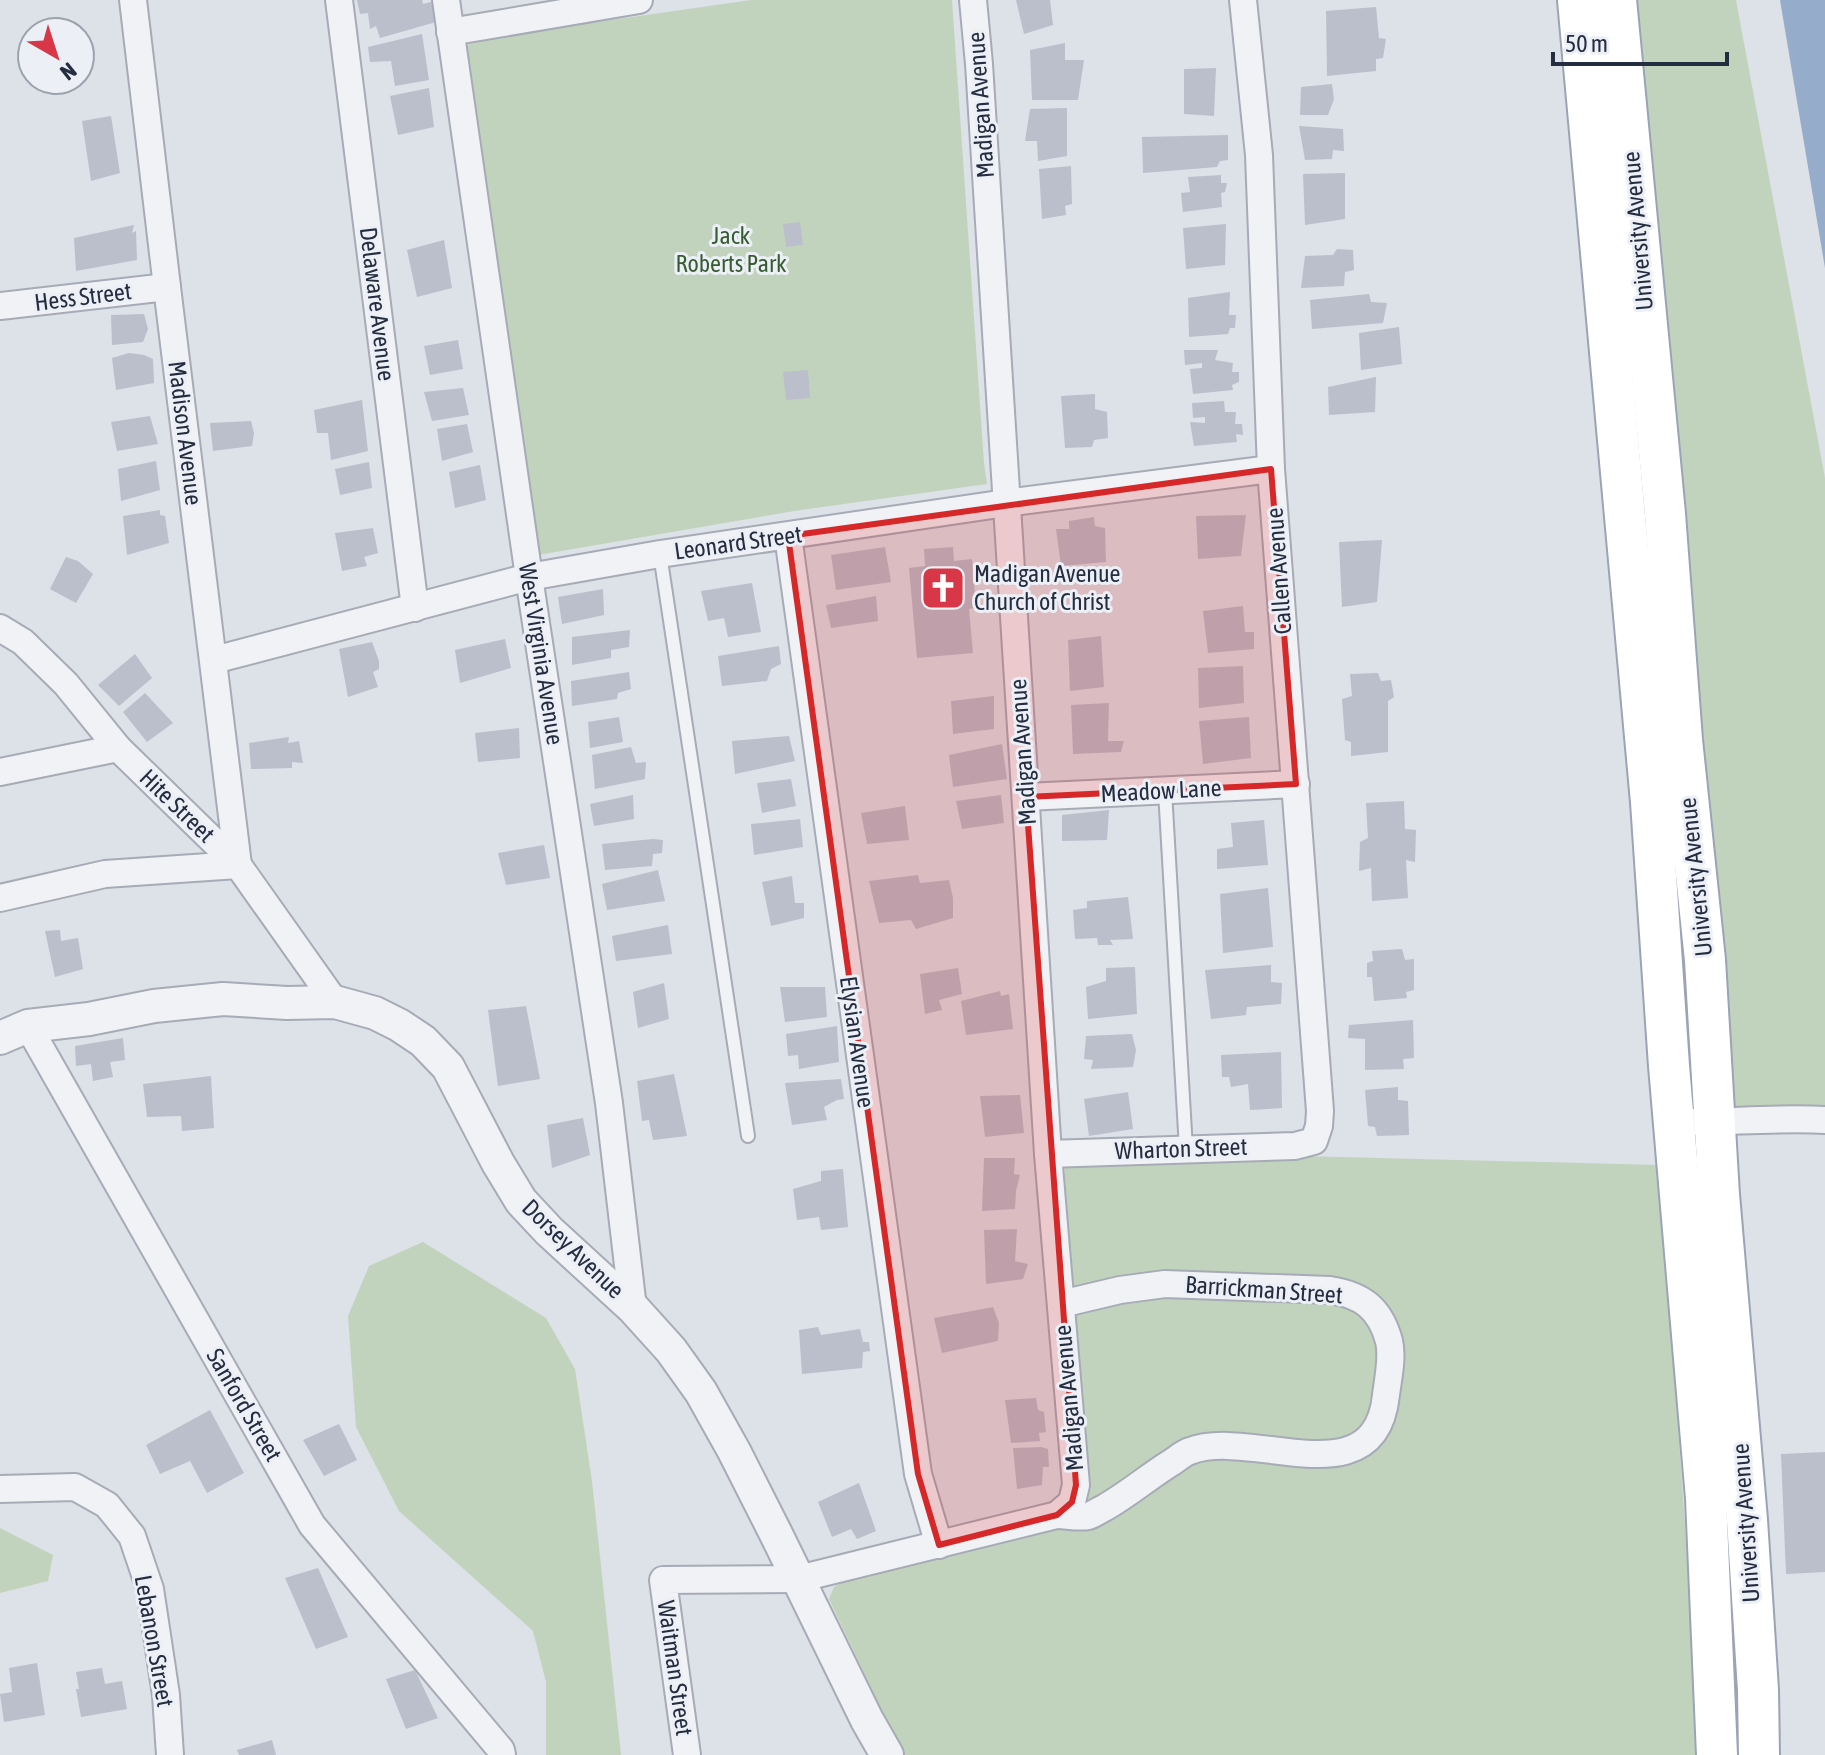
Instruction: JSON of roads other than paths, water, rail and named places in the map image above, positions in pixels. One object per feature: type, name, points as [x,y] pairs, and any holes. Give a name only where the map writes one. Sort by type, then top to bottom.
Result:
[{"type":"main road","name":"University Avenue","points":[[1578,0],[1651,802],[1706,1498],[1717,1755]]},
{"type":"main road","name":"University Avenue","points":[[1616,0],[1665,514],[1682,740],[1705,960],[1747,1520],[1759,1755]]},
{"type":"street","name":"Madison Avenue","points":[[133,0],[238,865]]},
{"type":"street","name":"Delaware Avenue","points":[[339,0],[415,608]]},
{"type":"street","name":"West Virginia Avenue","points":[[446,0],[607,1088],[633,1308]]},
{"type":"street","points":[[450,32],[578,5],[639,0]]},
{"type":"street","name":"Madigan Avenue","points":[[973,0],[1048,1154],[1076,1485],[1065,1508]]},
{"type":"street","name":"Callen Avenue","points":[[1243,0],[1259,155],[1271,469],[1320,1111],[1314,1141]]},
{"type":"street","name":"Hess Street","points":[[0,306],[167,287]]},
{"type":"street","name":"Leonard Street","points":[[214,660],[529,577],[660,554],[1006,503],[1271,469]]},
{"type":"street","name":"Elysian Avenue","points":[[788,536],[918,1474],[939,1545]]},
{"type":"street","name":"Hite Street","points":[[0,628],[23,642],[66,684],[118,748],[238,865],[335,1002]]},
{"type":"street","points":[[0,772],[118,748]]},
{"type":"street","name":"Meadow Lane","points":[[1026,797],[1296,784]]},
{"type":"street","points":[[0,898],[105,874],[238,865]]},
{"type":"street","name":"Dorsey Avenue","points":[[14,1032],[154,1006],[223,999],[335,1002],[375,1013],[423,1041],[448,1067],[521,1201],[633,1308],[671,1350],[701,1392],[734,1451],[887,1755]]},
{"type":"street","name":"Sanford Street","points":[[14,1032],[312,1525],[501,1750],[502,1755]]},
{"type":"street","points":[[1674,1122],[1825,1120]]},
{"type":"street","name":"Wharton Street","points":[[1048,1154],[1295,1146],[1314,1141]]},
{"type":"street","name":"Barrickman Street","points":[[663,1580],[798,1579],[939,1545],[1065,1508],[1087,1517],[1189,1451],[1234,1447],[1333,1455],[1355,1449],[1375,1431],[1384,1409],[1391,1348],[1386,1331],[1368,1303],[1348,1293],[1165,1284],[1120,1290],[1061,1304]]},
{"type":"street","name":"Lebanon Street","points":[[0,1489],[75,1487],[107,1505],[132,1536],[150,1589],[166,1695],[170,1755]]},
{"type":"street","name":"Waitman Street","points":[[663,1580],[687,1755]]},
{"type":"lane","points":[[660,554],[748,1136]]},
{"type":"lane","points":[[1165,791],[1186,1149]]},
{"type":"water","points":[[1780,0],[1825,0],[1825,268]]},
{"type":"place","name":"Madigan Avenue Church of Christ","points":[[943,588]]},
{"type":"park label","name":"Jack Roberts Park","points":[[731,250]]}]
